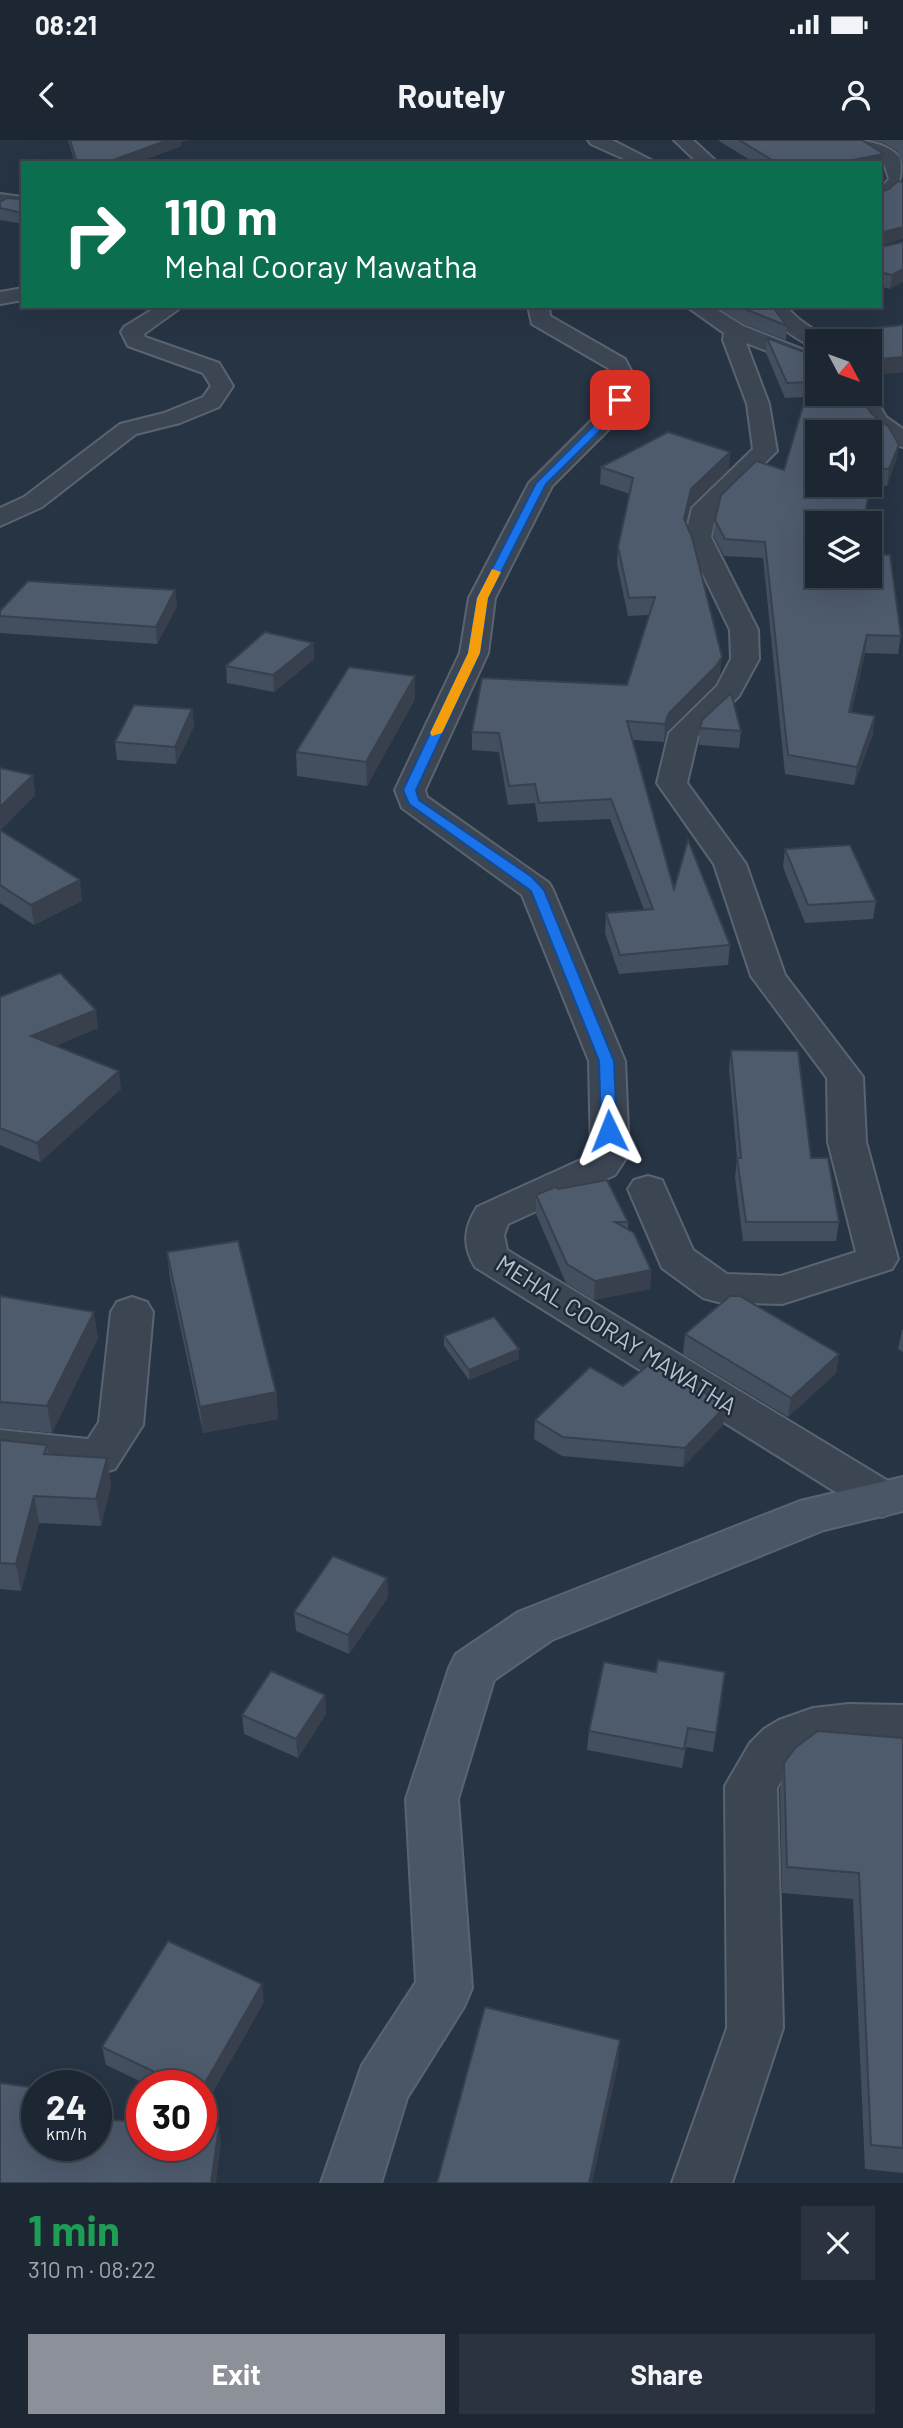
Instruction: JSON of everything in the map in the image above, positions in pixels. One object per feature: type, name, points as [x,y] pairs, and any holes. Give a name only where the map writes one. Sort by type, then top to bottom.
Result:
[{"type":"street","points":[[597,140],[644,161]]},
{"type":"street","points":[[683,140],[707,161]]},
{"type":"street","points":[[856,140],[892,160],[898,180],[882,195]]},
{"type":"street","points":[[0,200],[21,203]]},
{"type":"street","points":[[0,298],[21,293]]},
{"type":"street","points":[[0,518],[33,502],[128,429],[172,418],[211,402],[222,386],[211,368],[136,341],[132,332],[170,308]]},
{"type":"street","name":"MEHAL COORAY MAWATHA","points":[[538,308],[540,318],[617,364],[628,386],[611,414],[541,483],[482,598],[474,653],[410,790],[413,801],[527,880],[537,890],[607,1061],[610,1154],[600,1166],[491,1216],[484,1234],[489,1257],[893,1497]]},
{"type":"street","points":[[699,308],[735,331],[805,358]]},
{"type":"street","points":[[775,308],[792,325],[805,333]]},
{"type":"street","points":[[648,1189],[676,1258],[718,1287],[782,1290],[878,1259],[847,1142],[845,1077],[768,976],[730,864],[672,783],[684,733],[729,690],[745,659],[744,630],[698,537],[705,508],[765,451],[758,404],[734,340],[735,331]]},
{"type":"street","points":[[868,406],[876,421],[903,440]]},
{"type":"street","points":[[0,1447],[99,1457],[121,1425],[132,1312]]},
{"type":"street","points":[[351,2183],[382,2085],[444,1988],[432,1799],[473,1668],[535,1626],[816,1514],[893,1497]]},
{"type":"street","points":[[702,2183],[755,2028],[751,1786],[769,1756],[797,1735],[830,1725],[903,1726]]},
{"type":"building","points":[[70,140],[168,140],[110,161],[76,161]]},
{"type":"building","points":[[739,140],[862,140],[884,154],[847,161],[774,161]]},
{"type":"building","points":[[898,181],[903,182],[903,227],[882,232],[882,192]]},
{"type":"building","points":[[7,198],[21,199],[21,213],[0,208],[0,202]]},
{"type":"building","points":[[903,242],[903,269],[892,275],[882,272],[882,247]]},
{"type":"building","points":[[774,308],[787,326],[745,309]]},
{"type":"building","points":[[903,325],[903,357],[882,359],[882,329],[862,329]]},
{"type":"building","points":[[767,338],[805,352],[805,382],[787,383]]},
{"type":"building","points":[[805,399],[805,406],[866,406],[880,420],[805,420],[805,497],[868,497],[865,511],[805,511],[805,588],[882,588],[882,555],[890,555],[901,636],[867,635],[849,712],[875,716],[857,767],[788,755],[765,542],[725,539],[715,520],[721,495],[756,461],[784,470]]},
{"type":"building","points":[[882,422],[889,427],[899,445],[889,469],[882,469]]},
{"type":"building","points":[[668,432],[730,452],[691,489],[684,519],[692,537],[722,657],[669,713],[665,724],[627,721],[674,889],[688,840],[730,945],[620,955],[606,913],[653,909],[611,799],[539,803],[535,784],[509,786],[499,733],[472,732],[482,678],[627,685],[655,597],[629,598],[618,547],[633,478],[601,467]]},
{"type":"building","points":[[28,581],[175,590],[156,627],[0,616],[0,611]]},
{"type":"building","points":[[265,632],[313,643],[273,675],[226,666]]},
{"type":"building","points":[[349,667],[415,676],[366,762],[296,752]]},
{"type":"building","points":[[731,693],[741,731],[700,728],[702,720]]},
{"type":"building","points":[[134,705],[192,709],[175,747],[115,742]]},
{"type":"building","points":[[0,768],[33,775],[0,807]]},
{"type":"building","points":[[0,830],[80,880],[31,905],[0,885]]},
{"type":"building","points":[[850,845],[876,901],[808,905],[785,849]]},
{"type":"building","points":[[60,973],[96,1010],[31,1036],[119,1071],[37,1143],[0,1128],[0,997]]},
{"type":"building","points":[[731,1050],[798,1051],[811,1158],[828,1158],[839,1222],[746,1222],[737,1158],[741,1158]]},
{"type":"building","points":[[607,1180],[628,1222],[615,1222],[634,1233],[651,1270],[595,1281],[567,1264],[536,1195],[555,1187],[558,1189]]},
{"type":"building","points":[[238,1241],[276,1392],[200,1407],[167,1252]]},
{"type":"building","points":[[0,1296],[94,1312],[47,1406],[0,1402]]},
{"type":"building","points":[[730,1296],[740,1296],[839,1354],[791,1398],[685,1334]]},
{"type":"building","points":[[494,1317],[519,1349],[469,1370],[444,1336]]},
{"type":"building","points":[[653,1361],[726,1406],[685,1448],[563,1437],[535,1420],[590,1367],[623,1386]]},
{"type":"building","points":[[0,1440],[47,1445],[44,1454],[107,1458],[96,1499],[34,1496],[16,1564],[0,1563]]},
{"type":"building","points":[[333,1556],[387,1578],[348,1635],[294,1612]]},
{"type":"building","points":[[658,1660],[725,1672],[716,1733],[688,1728],[684,1749],[589,1731],[604,1662],[656,1672]]},
{"type":"building","points":[[271,1671],[325,1695],[296,1739],[242,1715]]},
{"type":"building","points":[[818,1731],[903,1738],[903,2148],[871,2145],[859,1873],[787,1867],[784,1763],[796,1747]]},
{"type":"building","points":[[168,1941],[262,1984],[213,2070],[150,2070],[102,2047]]},
{"type":"building","points":[[485,2007],[620,2040],[589,2183],[437,2183]]},
{"type":"building","points":[[0,2083],[21,2086],[21,2161],[112,2161],[112,2120],[126,2121],[126,2161],[214,2161],[211,2183],[0,2183]]},
{"type":"slow traffic","points":[[436,733],[474,653],[482,598],[496,572]]},
{"type":"route","points":[[609,1131],[607,1061],[537,890],[527,880],[413,801],[410,790],[474,653],[482,598],[541,483],[611,414],[620,400]]}]
